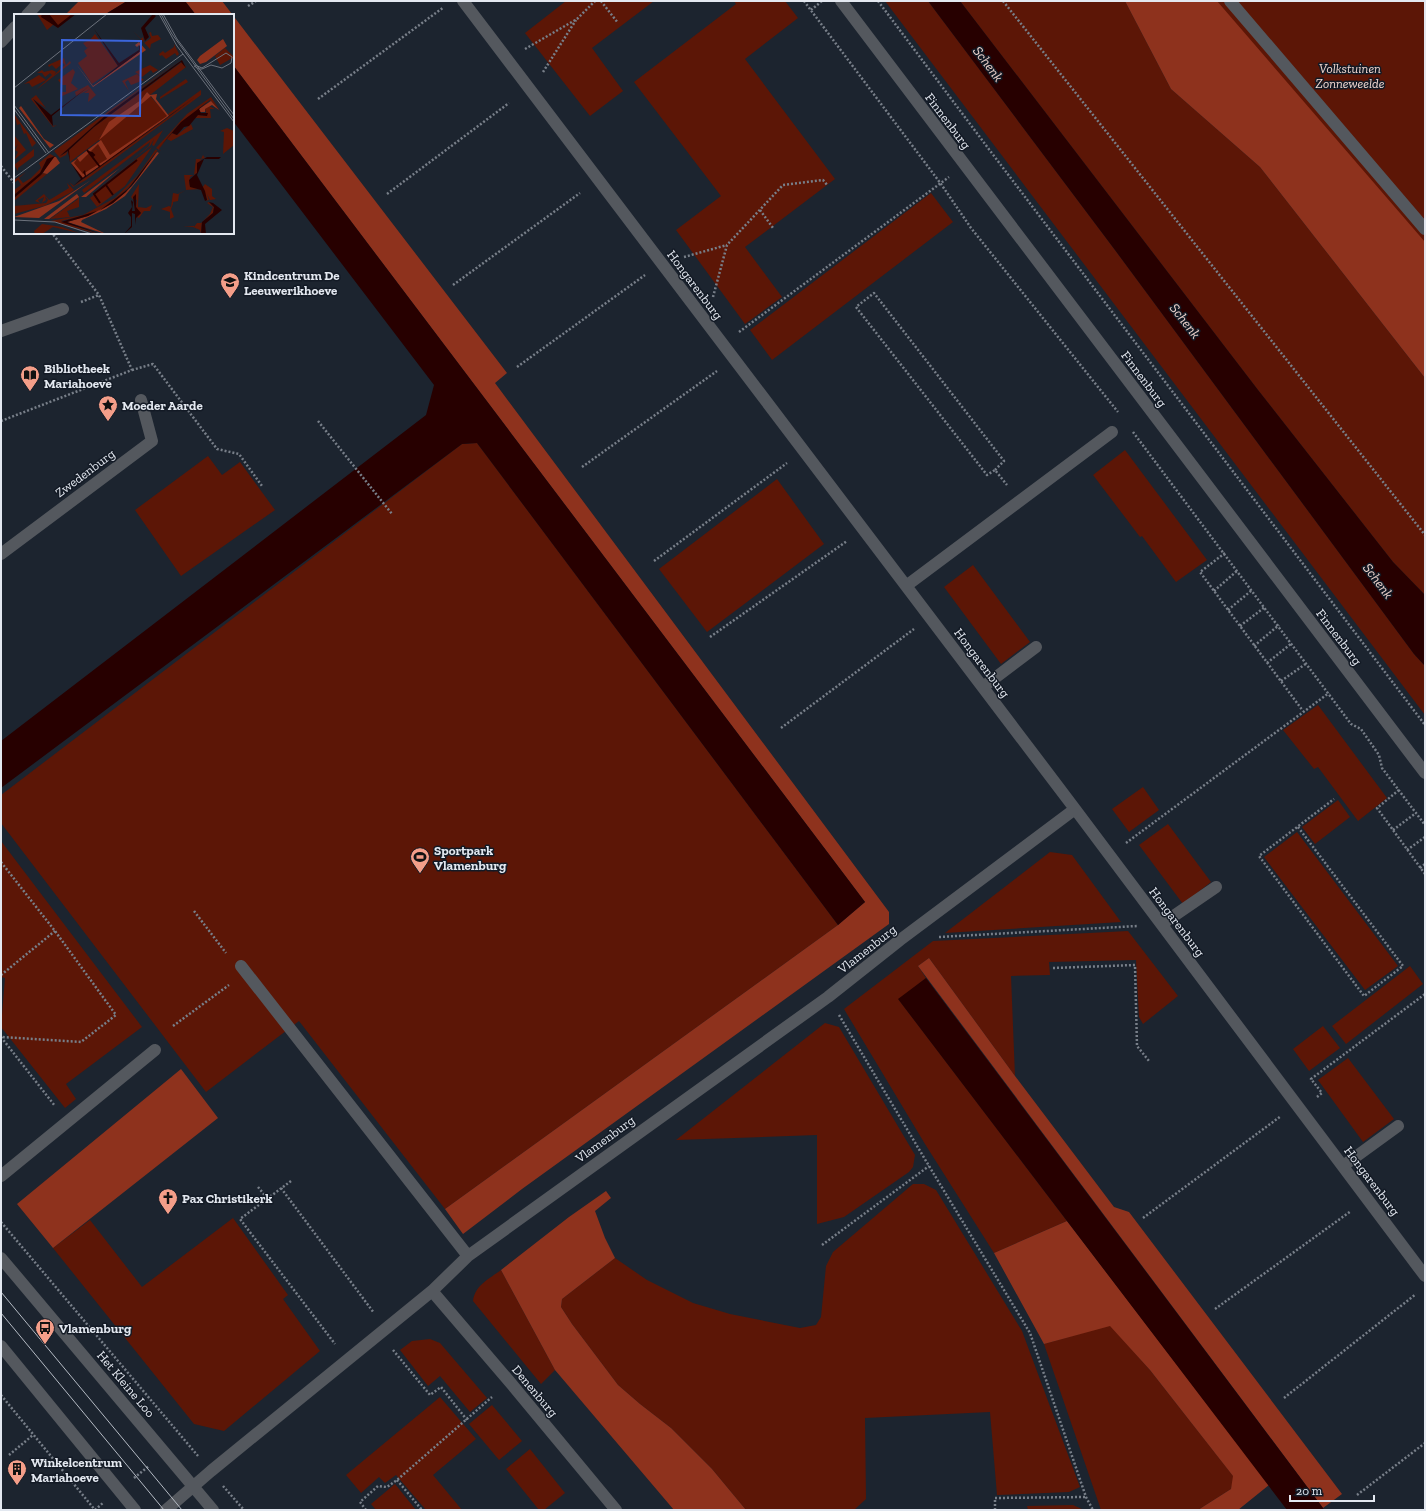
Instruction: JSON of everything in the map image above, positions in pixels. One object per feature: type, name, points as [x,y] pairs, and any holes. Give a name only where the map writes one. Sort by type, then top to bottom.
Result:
[{"type":"street","points":[[28,14],[40,1]]},
{"type":"street","name":"Hongarenburg","points":[[463,1],[1110,855],[1425,1276]]},
{"type":"street","name":"Finnenburg","points":[[841,1],[1425,774]]},
{"type":"street","points":[[1230,1],[1425,229]]},
{"type":"street","points":[[1,42],[14,28]]},
{"type":"street","points":[[1,331],[63,308]]},
{"type":"street","name":"Zwedenburg","points":[[1,554],[152,441],[141,400]]},
{"type":"street","points":[[906,586],[1112,432]]},
{"type":"street","points":[[983,687],[1036,647]]},
{"type":"street","name":"Vlamenburg","points":[[166,1510],[211,1471],[432,1291],[468,1256],[828,997],[900,940],[1075,809]]},
{"type":"street","points":[[1162,924],[1216,887]]},
{"type":"street","points":[[244,969],[468,1256]]},
{"type":"street","points":[[1,1176],[155,1050]]},
{"type":"street","points":[[1343,1166],[1398,1126]]},
{"type":"street","name":"Het Kleine Loo","points":[[1,1258],[166,1452],[213,1510]]},
{"type":"street","name":"Denenburg","points":[[432,1291],[616,1510]]},
{"type":"street","points":[[1,1346],[135,1510]]},
{"type":"path","points":[[248,6],[256,1]]},
{"type":"path","points":[[531,91],[577,19],[595,1]]},
{"type":"path","points":[[601,1],[618,23]]},
{"type":"path","points":[[811,10],[822,1]]},
{"type":"path","name":"Finnenburg","points":[[878,1],[1425,725]]},
{"type":"path","points":[[1003,1],[1425,535]]},
{"type":"path","points":[[318,99],[447,5]]},
{"type":"path","points":[[507,59],[577,19]]},
{"type":"path","points":[[387,194],[509,103]]},
{"type":"path","points":[[723,345],[988,148]]},
{"type":"path","points":[[1,166],[14,183]]},
{"type":"path","points":[[706,322],[727,245],[783,185],[823,180],[828,186]]},
{"type":"path","points":[[453,285],[580,193]]},
{"type":"path","points":[[760,210],[773,228]]},
{"type":"path","points":[[53,234],[99,295],[132,370]]},
{"type":"path","points":[[517,367],[661,263],[727,245]]},
{"type":"path","points":[[874,293],[1004,461],[995,470],[987,475],[856,307],[874,293]]},
{"type":"path","points":[[582,467],[734,359]]},
{"type":"path","points":[[1,421],[132,370],[153,364],[217,449],[239,454],[262,486]]},
{"type":"path","points":[[318,421],[392,514]]},
{"type":"path","points":[[654,561],[803,450]]},
{"type":"path","points":[[995,470],[998,474]]},
{"type":"path","points":[[710,637],[863,529]]},
{"type":"path","points":[[1225,553],[1200,572],[1303,711]]},
{"type":"path","points":[[1214,591],[1238,570]]},
{"type":"path","points":[[1228,610],[1252,590]]},
{"type":"path","points":[[1240,626],[1265,607]]},
{"type":"path","points":[[781,728],[930,617]]},
{"type":"path","points":[[1254,646],[1279,625]]},
{"type":"path","points":[[1267,663],[1292,643]]},
{"type":"path","points":[[1281,682],[1307,663]]},
{"type":"path","points":[[1110,855],[1329,693]]},
{"type":"path","points":[[1399,790],[1376,808],[1425,874]]},
{"type":"path","points":[[1298,827],[1403,966],[1364,996],[1260,856],[1334,799]]},
{"type":"path","points":[[1393,830],[1416,813]]},
{"type":"path","points":[[1407,850],[1425,837]]},
{"type":"path","points":[[1,862],[55,931],[116,1015],[81,1042],[1,1037]]},
{"type":"path","points":[[1420,868],[1425,864]]},
{"type":"path","points":[[173,1026],[244,969],[232,961],[194,911]]},
{"type":"path","points":[[900,940],[1162,924]]},
{"type":"path","points":[[1,975],[55,931]]},
{"type":"path","points":[[1053,968],[1135,965],[1137,1046],[1149,1060]]},
{"type":"path","points":[[1143,1218],[1298,1107],[1322,1093],[1311,1079],[1425,994]]},
{"type":"path","points":[[828,997],[1030,1334],[1086,1497],[1093,1510]]},
{"type":"path","points":[[1,1037],[68,1122]]},
{"type":"path","points":[[822,1245],[929,1166]]},
{"type":"path","points":[[291,1180],[240,1219],[348,1360]]},
{"type":"path","points":[[258,1187],[267,1198]]},
{"type":"path","points":[[281,1188],[374,1313]]},
{"type":"path","points":[[1215,1309],[1368,1199]]},
{"type":"path","points":[[1,1222],[244,1510]]},
{"type":"path","points":[[1284,1398],[1419,1292]]},
{"type":"path","points":[[380,1334],[430,1395],[441,1387],[467,1420]]},
{"type":"path","points":[[1,1395],[95,1510],[183,1438]]},
{"type":"path","points":[[366,1510],[360,1502],[378,1486],[387,1487],[396,1480],[492,1397]]},
{"type":"path","points":[[8,1455],[33,1435]]},
{"type":"path","points":[[1357,1495],[1425,1443]]},
{"type":"path","points":[[396,1480],[422,1510]]},
{"type":"path","points":[[995,1510],[995,1498],[1086,1497]]},
{"type":"green space","points":[[566,1],[654,1],[592,48],[623,91],[590,116],[525,33]]},
{"type":"green space","points":[[734,1],[785,1],[798,18],[745,59],[835,179],[745,247],[782,297],[745,324],[676,230],[721,196],[634,82],[736,4]]},
{"type":"green space","points":[[885,1],[928,1],[1115,250],[1414,654],[1425,666],[1425,715]]},
{"type":"green space","points":[[960,1],[1125,1],[1171,89],[1260,167],[1425,378],[1425,595],[1393,562],[1258,390]]},
{"type":"green space","name":"Volkstuinen Zonneweelde","points":[[1186,1],[1425,1],[1425,278]]},
{"type":"green space","points":[[931,193],[953,222],[772,360],[750,330]]},
{"type":"green space","name":"Sportpark Vlamenburg","points":[[477,443],[838,925],[445,1209],[299,1021],[206,1092],[1,823],[1,795],[462,444]]},
{"type":"green space","points":[[1125,450],[1207,560],[1176,582],[1142,536],[1140,537],[1093,475]]},
{"type":"green space","points":[[208,456],[222,475],[240,462],[275,510],[181,576],[135,510]]},
{"type":"green space","points":[[777,479],[824,544],[707,632],[659,569]]},
{"type":"green space","points":[[973,565],[1030,642],[1001,664],[944,587]]},
{"type":"green space","points":[[1318,705],[1387,798],[1358,821],[1318,767],[1314,769],[1283,730]]},
{"type":"green space","points":[[1143,787],[1159,810],[1129,832],[1112,809]]},
{"type":"green space","points":[[1338,800],[1350,817],[1315,844],[1302,827]]},
{"type":"green space","points":[[1168,824],[1211,882],[1183,904],[1139,845]]},
{"type":"green space","points":[[1297,832],[1398,966],[1365,990],[1264,857]]},
{"type":"green space","points":[[1,841],[142,1027],[66,1084],[76,1099],[65,1108],[1,1027],[5,978],[1,977]]},
{"type":"green space","points":[[1050,852],[1072,855],[1121,922],[945,933]]},
{"type":"green space","points":[[1128,931],[1178,996],[1143,1024],[1139,1017],[1136,960],[1049,962],[1050,975],[1011,976],[1015,1076],[929,958],[918,966],[926,978],[899,1000],[1067,1221],[994,1253],[925,1144],[844,1009],[933,941]]},
{"type":"green space","points":[[1410,966],[1423,984],[1346,1044],[1332,1026]]},
{"type":"green space","points":[[825,1023],[839,1027],[915,1155],[913,1167],[909,1172],[844,1217],[817,1224],[817,1135],[676,1140]]},
{"type":"green space","points":[[1323,1026],[1340,1048],[1309,1071],[1293,1049]]},
{"type":"green space","points":[[1348,1058],[1394,1119],[1363,1142],[1318,1080]]},
{"type":"green space","points":[[913,1184],[924,1184],[936,1190],[1022,1331],[1080,1487],[1069,1492],[997,1495],[990,1412],[865,1418],[866,1499],[854,1510],[746,1510],[712,1469],[671,1428],[618,1385],[561,1307],[562,1299],[615,1258],[647,1280],[693,1303],[730,1314],[800,1328],[816,1325],[821,1317],[826,1266],[833,1252]]},
{"type":"green space","points":[[233,1218],[288,1295],[283,1299],[320,1351],[224,1431],[194,1424],[53,1248],[90,1220],[142,1287]]},
{"type":"green space","points":[[501,1270],[555,1370],[541,1384],[473,1301],[474,1295],[480,1287]]},
{"type":"green space","points":[[1110,1325],[1150,1370],[1234,1477],[1231,1489],[1198,1510],[1101,1510],[1044,1344]]},
{"type":"green space","points":[[430,1339],[440,1343],[487,1398],[470,1412],[440,1376],[428,1386],[400,1350],[412,1341]]},
{"type":"green space","points":[[440,1397],[476,1439],[433,1475],[462,1510],[426,1510],[396,1475],[385,1483],[379,1477],[361,1493],[346,1475]]},
{"type":"green space","points":[[492,1405],[522,1441],[499,1460],[469,1424]]},
{"type":"green space","points":[[530,1449],[565,1493],[544,1510],[539,1510],[506,1469]]},
{"type":"green space","points":[[395,1484],[416,1510],[376,1510],[371,1504]]},
{"type":"green space","points":[[1073,1505],[1084,1510],[1028,1510],[1027,1506]]},
{"type":"shaded area","points":[[79,1],[127,1],[106,14],[66,14]]},
{"type":"shaded area","points":[[185,1],[222,1],[232,14],[195,14]]},
{"type":"shaded area","points":[[1125,1],[1217,1],[1425,242],[1425,378],[1260,167],[1171,89]]},
{"type":"shaded area","points":[[234,16],[507,373],[495,383],[889,912],[889,924],[522,1189],[463,1234],[445,1209],[838,925],[865,902],[234,66]]},
{"type":"shaded area","points":[[929,958],[1015,1076],[1114,1207],[1129,1212],[1342,1494],[1323,1508],[918,966]]},
{"type":"shaded area","points":[[181,1069],[218,1118],[53,1248],[17,1204]]},
{"type":"shaded area","points":[[606,1191],[611,1198],[595,1211],[605,1238],[615,1258],[562,1299],[561,1307],[618,1385],[671,1428],[712,1469],[746,1510],[674,1510],[555,1370],[501,1270],[569,1217]]},
{"type":"shaded area","points":[[1067,1221],[1269,1485],[1238,1510],[1198,1510],[1231,1489],[1233,1476],[1150,1370],[1110,1326],[1044,1344],[994,1253]]},
{"type":"water","points":[[127,1],[185,1],[195,14],[106,14]]},
{"type":"water","name":"Schenk","points":[[928,1],[960,1],[1258,390],[1393,562],[1425,595],[1425,666],[1414,654],[1115,250]]},
{"type":"water","points":[[234,66],[865,902],[838,925],[477,443],[462,444],[1,788],[1,741],[426,415],[434,385],[234,122]]},
{"type":"water","points":[[926,978],[1324,1510],[1287,1510],[898,999]]},
{"type":"tram line","points":[[1,1292],[182,1510]]},
{"type":"tram line","points":[[1,1313],[164,1510]]},
{"type":"place","name":"Kindcentrum De Leeuwerikhoeve","points":[[230,299]]},
{"type":"place","name":"Bibliotheek Mariahoeve","points":[[30,392]]},
{"type":"place","name":"Moeder Aarde","points":[[108,422]]},
{"type":"place","name":"Sportpark Vlamenburg","points":[[420,874]]},
{"type":"place","name":"Pax Christikerk","points":[[168,1215]]},
{"type":"place","name":"Vlamenburg","points":[[45,1345]]},
{"type":"place","name":"Winkelcentrum Mariahoeve","points":[[17,1486]]}]
